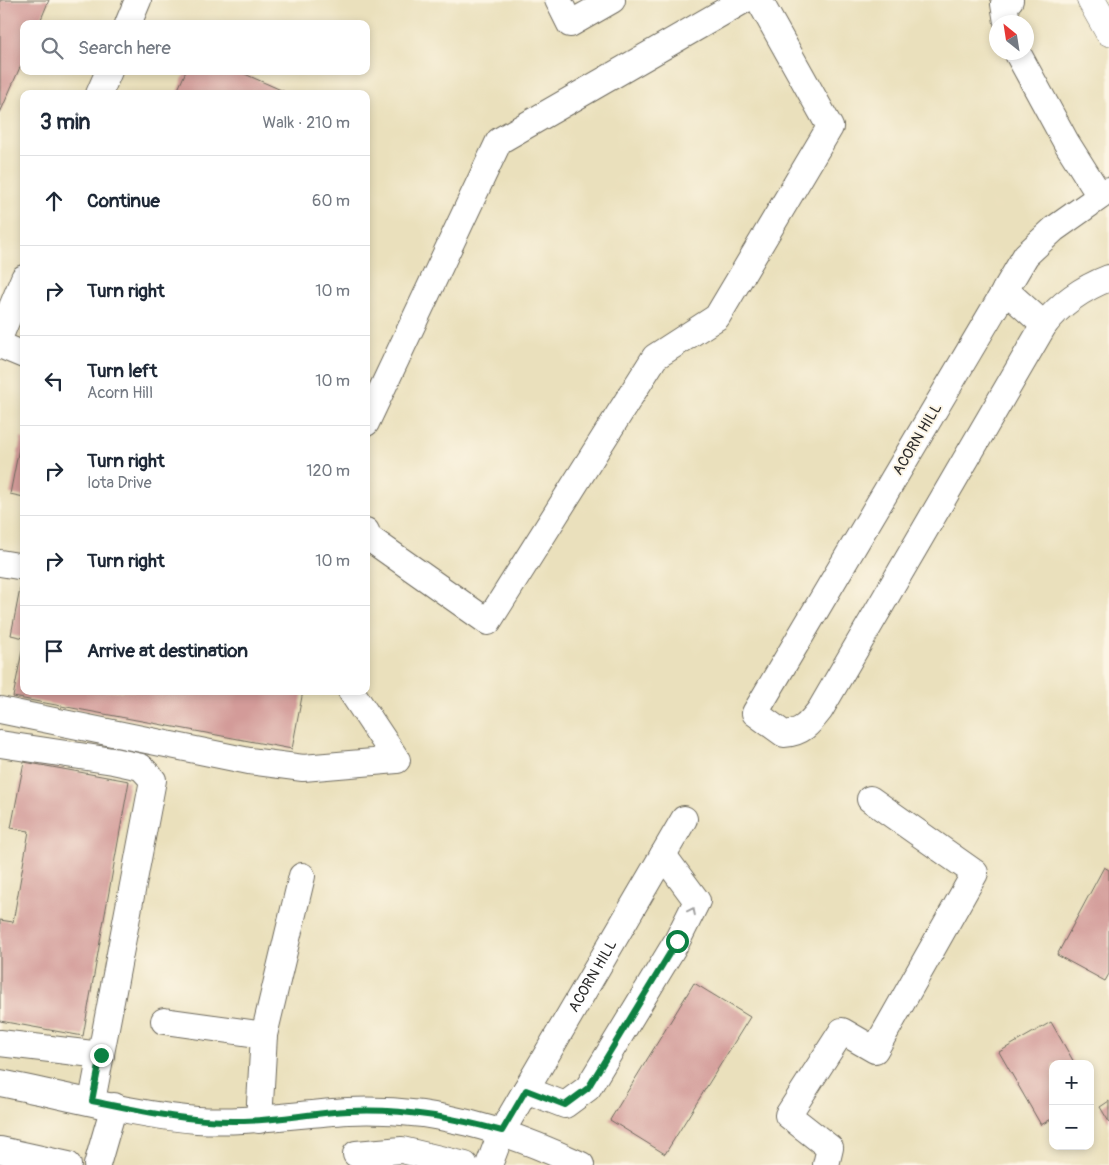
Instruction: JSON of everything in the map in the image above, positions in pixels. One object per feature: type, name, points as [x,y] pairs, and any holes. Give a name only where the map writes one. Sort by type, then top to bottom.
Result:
[{"type":"main road","points":[[1091,0],[1109,32]]},
{"type":"street","points":[[130,20],[138,0]]},
{"type":"street","points":[[558,0],[570,24],[612,0]]},
{"type":"street","points":[[370,415],[499,142],[744,0]]},
{"type":"street","points":[[370,539],[488,622],[655,356],[717,317],[830,127],[759,0]]},
{"type":"street","points":[[1006,15],[1004,4],[1010,0]]},
{"type":"street","points":[[1022,60],[1066,142],[1104,193]]},
{"type":"street","points":[[101,90],[106,75]]},
{"type":"street","name":"ACORN HILL","points":[[1044,325],[820,710],[809,724],[798,733],[784,734],[755,713],[1005,290],[1026,255],[1054,229],[1104,193]]},
{"type":"street","points":[[1005,290],[1044,325],[1056,309],[1073,296],[1109,278]]},
{"type":"street","points":[[0,336],[20,288]]},
{"type":"street","points":[[0,345],[20,352]]},
{"type":"street","points":[[0,563],[20,566]]},
{"type":"street","points":[[0,710],[249,761],[303,768],[397,760],[354,695]]},
{"type":"street","points":[[0,744],[113,760],[141,767],[153,780],[101,1055],[106,1135],[97,1165]]},
{"type":"street","points":[[826,1165],[830,1148],[788,1115],[842,1031],[875,1050],[975,873],[870,799]]},
{"type":"street","name":"ACORN HILL","points":[[489,1165],[502,1131],[684,819]]},
{"type":"street","points":[[526,1090],[565,1105],[588,1088],[677,941],[697,901],[663,855]]},
{"type":"street","points":[[259,1120],[264,1035],[302,876]]},
{"type":"street","points":[[164,1021],[264,1035]]},
{"type":"street","points":[[0,1078],[4,1044],[101,1055]]},
{"type":"street","points":[[0,1083],[195,1120],[240,1122],[364,1111],[436,1116],[502,1131],[532,1142],[582,1165]]},
{"type":"street","points":[[364,1111],[355,1159],[402,1150],[466,1165]]},
{"type":"street","points":[[0,1150],[68,1165]]},
{"type":"building","points":[[0,0],[49,0],[41,20],[20,20],[20,67],[0,113]]},
{"type":"building","points":[[184,75],[247,75],[281,90],[178,90]]},
{"type":"building","points":[[20,443],[20,496],[10,494]]},
{"type":"building","points":[[20,589],[20,637],[11,635]]},
{"type":"building","points":[[20,661],[20,695],[302,695],[292,749],[13,697]]},
{"type":"building","points":[[24,762],[129,781],[83,1036],[0,1021],[0,920],[13,922],[29,831],[11,828]]},
{"type":"building","points":[[1104,867],[1109,870],[1109,974],[1105,981],[1057,955]]},
{"type":"building","points":[[694,983],[750,1017],[665,1154],[610,1120]]},
{"type":"building","points":[[1051,1022],[1073,1060],[1049,1060],[1049,1120],[1041,1125],[999,1052]]},
{"type":"building","points":[[1109,1101],[1109,1122],[1100,1107]]},
{"type":"route","points":[[101,1055],[92,1101],[152,1113],[195,1120],[240,1122],[348,1111],[392,1111],[436,1116],[479,1124],[502,1131],[526,1090],[565,1105],[588,1088],[677,941]]}]
